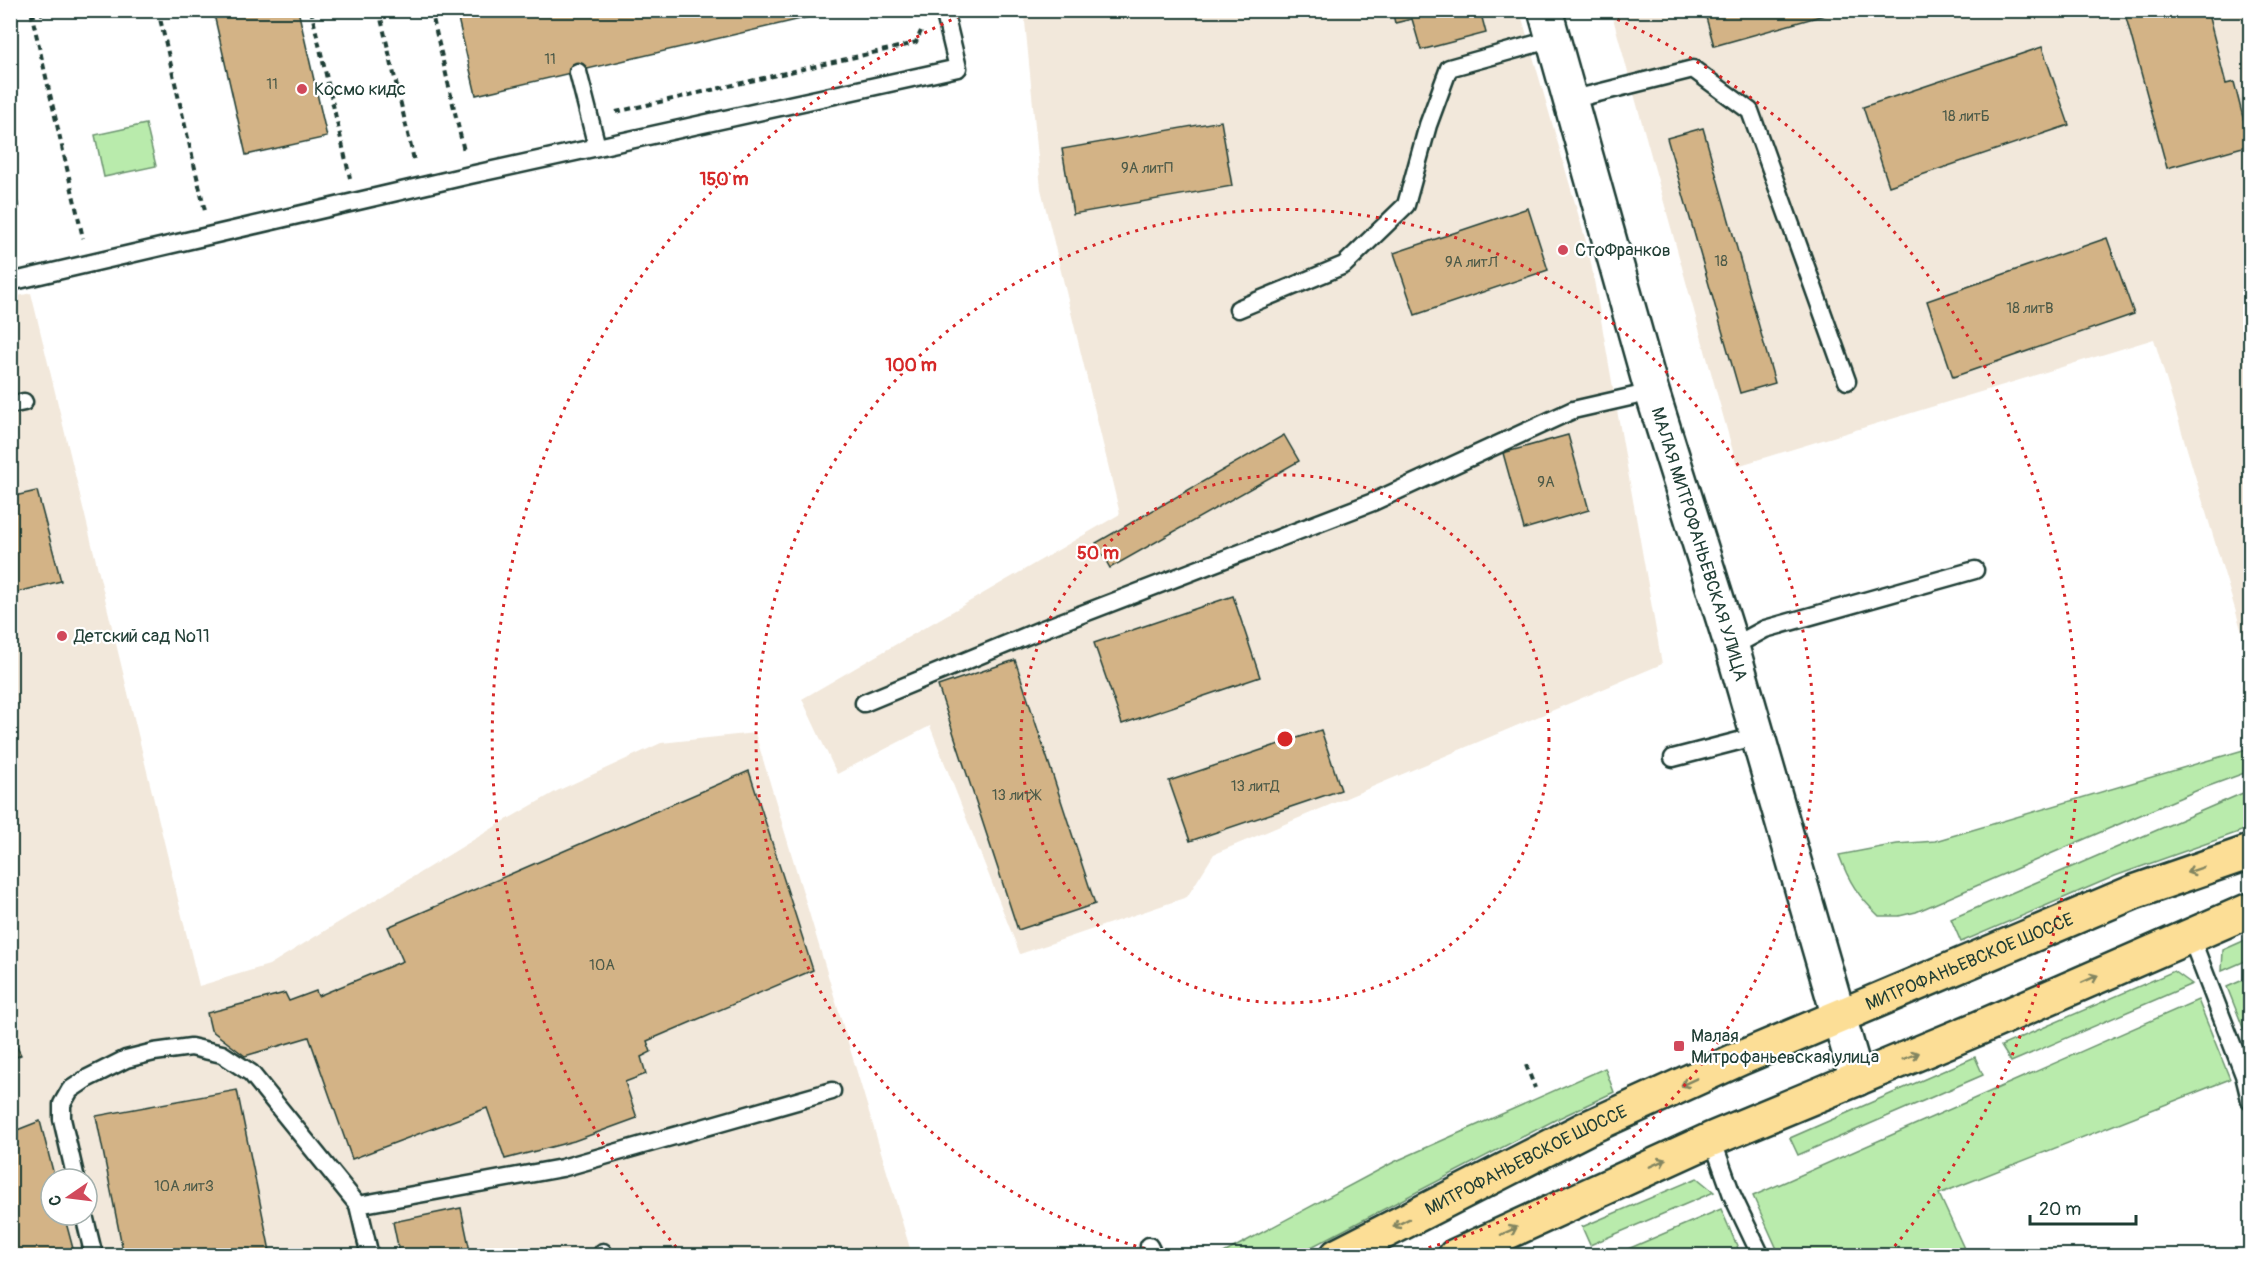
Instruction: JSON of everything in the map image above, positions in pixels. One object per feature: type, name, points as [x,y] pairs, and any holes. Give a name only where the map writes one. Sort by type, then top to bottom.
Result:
[{"type":"main road","name":"МИТРОФАНЬЕВСКОЕ ШОССЕ","points":[[1337,1256],[1585,1129],[1741,1058],[2134,892],[2250,852]]},
{"type":"main road","points":[[1455,1256],[1712,1139],[1979,1028],[2250,910]]},
{"type":"street","name":"МАЛАЯ МИТРОФАНЬЕВСКАЯ УЛИЦА","points":[[1549,25],[1652,392],[1732,647],[1857,1078]]},
{"type":"lane","points":[[10,282],[470,175],[958,68],[944,10]]},
{"type":"lane","points":[[1238,309],[1344,265],[1406,205],[1428,125],[1449,68],[1549,25]]},
{"type":"lane","points":[[1570,100],[1693,69],[1750,111],[1847,381]]},
{"type":"lane","points":[[578,72],[597,147]]},
{"type":"lane","points":[[864,703],[1043,629],[1373,502],[1573,410],[1652,392]]},
{"type":"lane","points":[[1732,647],[1765,628],[1975,570]]},
{"type":"lane","points":[[1672,758],[1758,736]]},
{"type":"lane","points":[[2190,935],[2244,1075],[2250,1100]]},
{"type":"lane","points":[[73,1167],[62,1119],[62,1104],[70,1090],[126,1059],[154,1052],[191,1047],[222,1054],[251,1073],[358,1205],[370,1256]]},
{"type":"lane","points":[[358,1205],[561,1168],[832,1090]]},
{"type":"lane","points":[[1712,1139],[1732,1195],[1761,1256]]},
{"type":"lane","points":[[87,1227],[94,1256]]},
{"type":"path","points":[[56,10],[32,16],[90,265]]},
{"type":"path","points":[[158,10],[211,236]]},
{"type":"path","points":[[311,10],[355,202]]},
{"type":"path","points":[[379,10],[421,187]]},
{"type":"path","points":[[431,10],[470,175]]},
{"type":"path","points":[[1526,1065],[1535,1088]]},
{"type":"shaded area","points":[[1024,11],[1520,11],[1589,252],[1662,664],[1214,854],[1187,897],[1020,954],[930,726],[837,774],[802,699],[1120,514],[1041,189]]},
{"type":"shaded area","points":[[1611,11],[2250,11],[2250,659],[2154,339],[1737,466]]},
{"type":"shaded area","points":[[31,293],[199,986],[269,965],[557,791],[661,743],[755,733],[912,1255],[11,1255],[10,298]]},
{"type":"green space","points":[[146,124],[156,166],[104,177],[95,135]]},
{"type":"green space","points":[[2250,748],[2250,771],[2198,790],[1916,912],[1899,916],[1879,916],[1855,888],[1839,855],[1897,844],[1935,841]]},
{"type":"green space","points":[[2250,790],[2250,828],[2115,876],[1961,942],[1951,919]]},
{"type":"green space","points":[[2250,938],[2250,959],[2222,971],[2223,950]]},
{"type":"green space","points":[[2174,971],[2192,984],[2011,1062],[2001,1046]]},
{"type":"green space","points":[[2250,977],[2250,1045],[2227,987]]},
{"type":"green space","points":[[2198,1000],[2230,1079],[1939,1194],[1967,1255],[1781,1256],[1753,1196]]},
{"type":"green space","points":[[1975,1057],[1983,1075],[1798,1155],[1790,1138]]},
{"type":"green space","points":[[1605,1068],[1614,1092],[1555,1120],[1296,1255],[1220,1255],[1394,1162]]},
{"type":"green space","points":[[1697,1178],[1714,1192],[1590,1245],[1582,1227]]},
{"type":"green space","points":[[1721,1209],[1741,1255],[1614,1255]]},
{"type":"building","points":[[213,10],[298,10],[327,137],[246,155]]},
{"type":"building","points":[[456,10],[839,10],[476,95]]},
{"type":"building","points":[[1392,10],[1480,10],[1486,33],[1421,50],[1412,19],[1395,23]]},
{"type":"building","points":[[1704,10],[1842,10],[1714,46]]},
{"type":"building","points":[[2124,10],[2207,10],[2226,84],[2234,82],[2250,145],[2167,168]]},
{"type":"building","points":[[2042,47],[2069,125],[1889,186],[1863,107]]},
{"type":"building","points":[[1221,121],[1232,186],[1073,214],[1062,149]]},
{"type":"building","points":[[1703,128],[1775,383],[1740,393],[1667,138]]},
{"type":"building","points":[[10,173],[19,208],[10,210]]},
{"type":"building","points":[[1528,208],[1548,270],[1415,315],[1394,253]]},
{"type":"building","points":[[2107,238],[2134,314],[1953,377],[1927,301]]},
{"type":"building","points":[[1284,435],[1299,461],[1110,568],[1096,543]]},
{"type":"building","points":[[1568,435],[1589,510],[1524,529],[1503,453]]},
{"type":"building","points":[[37,491],[61,581],[10,594],[10,497]]},
{"type":"building","points":[[1233,596],[1260,677],[1122,724],[1094,643]]},
{"type":"building","points":[[1015,660],[1095,904],[1018,930],[938,686]]},
{"type":"building","points":[[1321,730],[1341,790],[1190,841],[1169,781]]},
{"type":"building","points":[[749,771],[813,970],[647,1041],[651,1052],[641,1057],[646,1074],[625,1082],[637,1118],[574,1141],[505,1159],[487,1108],[352,1159],[309,1037],[245,1056],[211,1030],[207,1013],[285,993],[289,1001],[316,991],[318,996],[403,961],[388,927]]},
{"type":"building","points":[[10,1034],[21,1055],[10,1060]]},
{"type":"building","points":[[237,1090],[271,1256],[124,1256],[96,1116]]},
{"type":"building","points":[[40,1121],[52,1167],[39,1167],[39,1227],[67,1227],[75,1256],[18,1256],[10,1235],[10,1129],[12,1132]]},
{"type":"building","points":[[461,1208],[471,1256],[400,1256],[393,1222]]},
{"type":"place","name":"Космо кидс","points":[[302,89]]},
{"type":"place","name":"СтоФранков","points":[[1563,250]]},
{"type":"place","name":"Детский сад №11","points":[[62,636]]},
{"type":"place","name":"Малая Митрофаньевская улица","points":[[1679,1046]]}]
